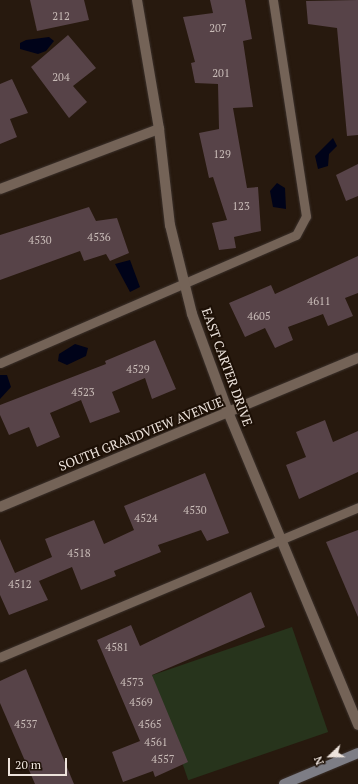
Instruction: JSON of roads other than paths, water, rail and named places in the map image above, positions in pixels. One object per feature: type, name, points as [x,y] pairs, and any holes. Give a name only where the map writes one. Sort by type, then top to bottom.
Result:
[{"type":"main road","points":[[284,784],[358,753]]},
{"type":"street","name":"EAST CARTER DRIVE","points":[[137,0],[159,129],[170,225],[187,284],[192,314],[228,412],[358,725]]},
{"type":"street","points":[[0,189],[159,129]]},
{"type":"street","name":"SOUTH GRANDVIEW AVENUE","points":[[0,507],[358,358]]},
{"type":"lane","points":[[0,362],[187,284],[296,235],[306,216],[273,0]]},
{"type":"lane","points":[[0,657],[358,507]]},
{"type":"water","points":[[49,37],[54,41],[46,51],[38,54],[20,49],[20,43],[26,40]]},
{"type":"water","points":[[333,138],[337,146],[329,154],[328,166],[318,169],[315,156]]},
{"type":"water","points":[[277,183],[285,188],[286,209],[273,207],[270,191]]},
{"type":"water","points":[[130,260],[140,287],[130,292],[115,264]]},
{"type":"water","points":[[75,344],[88,348],[86,356],[67,365],[58,361],[59,354]]},
{"type":"water","points":[[0,375],[7,375],[11,387],[0,399]]}]
